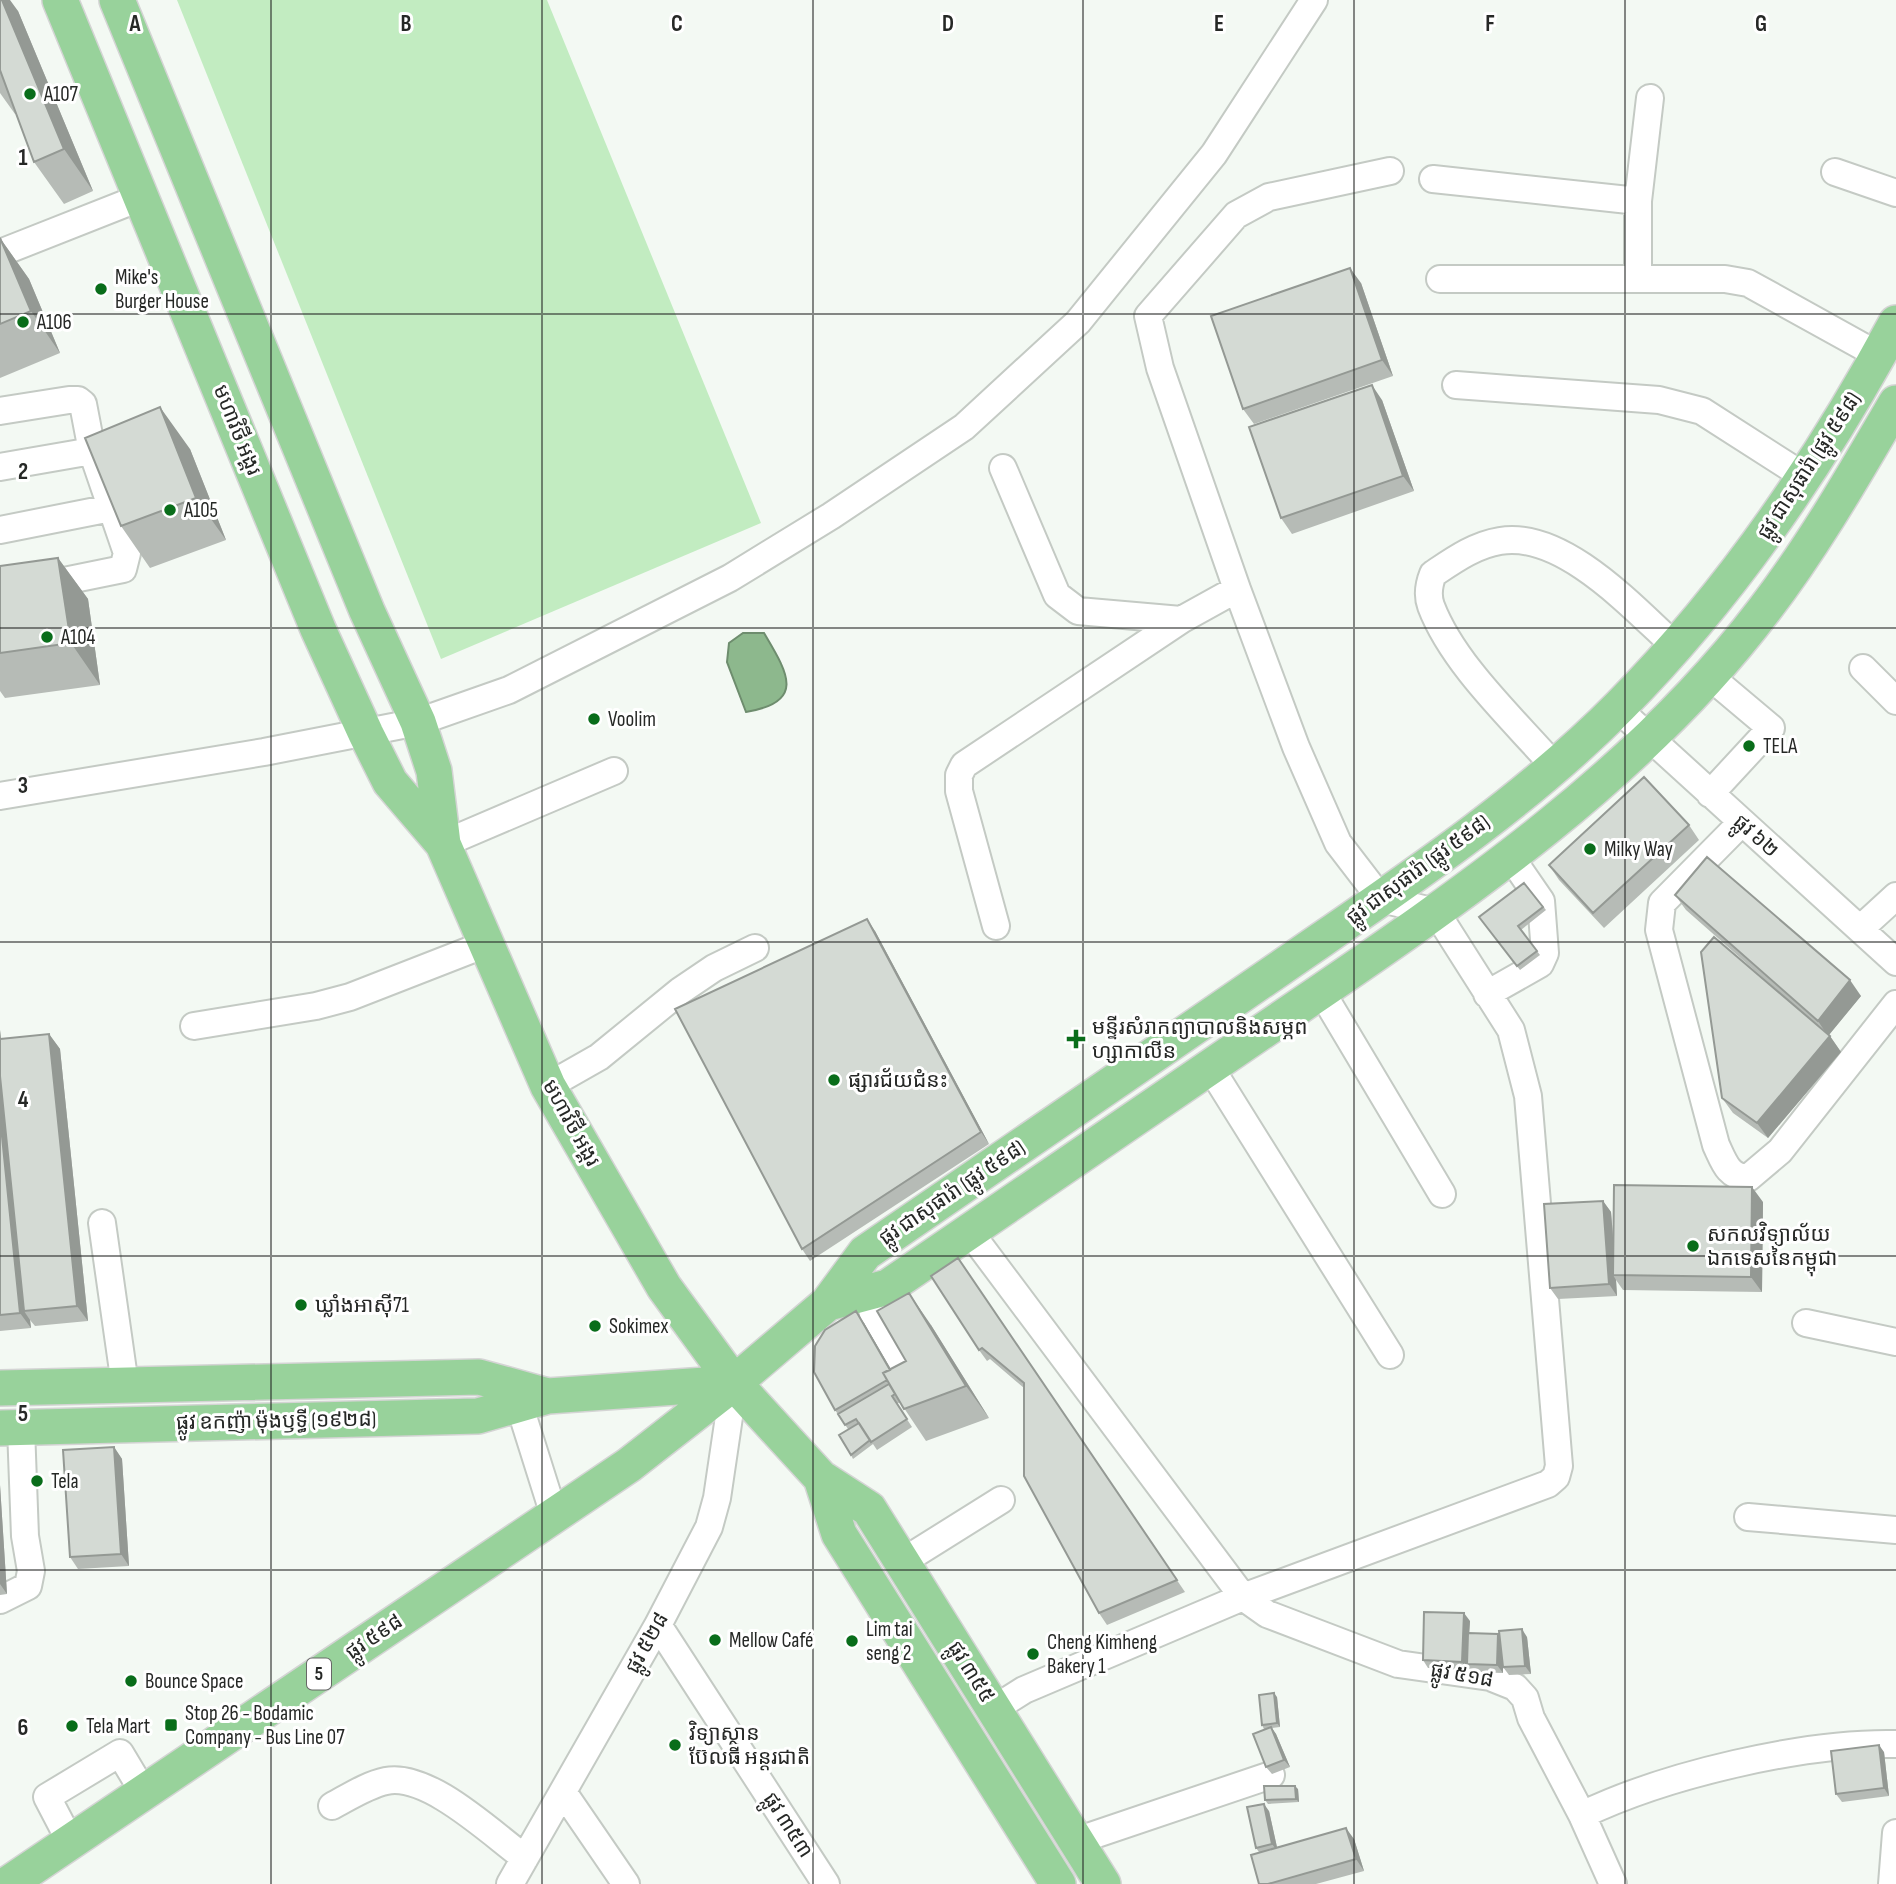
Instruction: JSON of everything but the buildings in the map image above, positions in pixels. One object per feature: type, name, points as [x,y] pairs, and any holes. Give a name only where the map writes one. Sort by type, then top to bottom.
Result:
[{"type":"main road","name":"មហាវិថី អង្គរ","points":[[60,0],[318,629],[390,782],[443,844]]},
{"type":"main road","name":"មហាវិថី អង្គរ","points":[[117,0],[367,611],[418,722],[434,771],[443,844],[548,1086],[664,1287],[734,1383]]},
{"type":"main road","name":"ផ្លូវ ជាសុផារ៉ា (ផ្លូវ ៥៩៨)","points":[[734,1383],[828,1303],[864,1253],[1381,899],[1490,819],[1618,709],[1729,585],[1805,477],[1896,323]]},
{"type":"main road","name":"ផ្លូវ ជាសុផារ៉ា (ផ្លូវ ៥៩៨)","points":[[828,1303],[888,1287],[1436,912],[1510,856],[1647,738],[1708,675],[1764,611],[1840,499],[1896,403]]},
{"type":"main road","name":"ផ្លូវ ឧកញ៉ា ម៉ុងឫទ្ធី (១៩២៨)","points":[[0,1388],[480,1377],[534,1400]]},
{"type":"main road","name":"ផ្លូវ ឧកញ៉ា ម៉ុងឫទ្ធី (១៩២៨)","points":[[10,1428],[478,1416],[534,1400],[734,1383]]},
{"type":"main road","name":"ផ្លូវ ៣៥៥","points":[[734,1383],[821,1478],[869,1509],[1103,1884]]},
{"type":"main road","name":"ផ្លូវ ៥៩៨","points":[[9,1884],[629,1465],[734,1383]]},
{"type":"main road","name":"ផ្លូវ ៣៥៥","points":[[821,1478],[839,1534],[1058,1884]]},
{"type":"street","points":[[0,796],[366,734],[418,722],[509,690],[730,578],[831,516],[964,427],[1078,322],[1214,154],[1314,0]]},
{"type":"street","points":[[1638,279],[1637,201],[1650,99]]},
{"type":"street","points":[[994,1709],[1024,1690],[1243,1597],[1548,1484],[1556,1477],[1559,1466],[1528,1096],[1511,1030],[1436,912],[1381,899],[1338,843],[1296,747],[1237,589],[1160,368],[1148,316],[1236,215],[1269,197],[1390,171]]},
{"type":"street","points":[[1835,172],[1896,193]]},
{"type":"street","points":[[1433,179],[1637,201]]},
{"type":"street","points":[[0,253],[142,197]]},
{"type":"street","points":[[1440,279],[1725,279],[1748,283],[1878,355]]},
{"type":"street","points":[[1456,386],[1658,400],[1702,411],[1805,477]]},
{"type":"street","points":[[0,411],[78,400],[83,404],[92,451],[127,553],[123,569],[0,594]]},
{"type":"street","points":[[0,467],[92,451]]},
{"type":"street","points":[[1003,468],[1057,595],[1078,611],[1181,620]]},
{"type":"street","points":[[0,530],[111,508]]},
{"type":"street","points":[[1554,766],[1462,661],[1430,605],[1429,588],[1433,574],[1468,551],[1500,541],[1524,540],[1549,547],[1587,571],[1676,647]]},
{"type":"street","points":[[996,926],[959,791],[959,775],[964,765],[1181,620],[1237,589]]},
{"type":"street","points":[[1863,668],[1896,701]]},
{"type":"street","points":[[1708,675],[1771,728],[1710,794]]},
{"type":"street","name":"ផ្លូវ ៦២","points":[[1618,709],[1896,962]]},
{"type":"street","points":[[443,844],[614,771]]},
{"type":"street","points":[[1742,822],[1662,903],[1658,930],[1716,1145],[1728,1171],[1738,1178],[1748,1178],[1772,1159],[1896,1004]]},
{"type":"street","points":[[1487,994],[1540,964],[1545,953],[1541,901],[1510,856]]},
{"type":"street","points":[[1860,929],[1896,896]]},
{"type":"street","points":[[194,1026],[316,1006],[350,997],[486,944]]},
{"type":"street","points":[[548,1086],[599,1058],[680,991],[714,968],[755,948]]},
{"type":"street","points":[[1321,991],[1442,1194]]},
{"type":"street","points":[[1210,1067],[1390,1355]]},
{"type":"street","points":[[102,1223],[125,1385]]},
{"type":"street","points":[[970,1231],[1243,1597]]},
{"type":"street","points":[[869,1292],[876,1325],[910,1382]]},
{"type":"street","points":[[1806,1323],[1896,1342]]},
{"type":"street","name":"ផ្លូវ ៥២៨","points":[[510,1884],[658,1625],[709,1527],[717,1498],[734,1383]]},
{"type":"street","points":[[534,1400],[554,1515]]},
{"type":"street","points":[[0,1600],[28,1586],[31,1572],[10,1428]]},
{"type":"street","points":[[902,1562],[1001,1500]]},
{"type":"street","points":[[1748,1517],[1896,1530]]},
{"type":"street","name":"ផ្លូវ ៥១៨","points":[[1243,1597],[1267,1614],[1398,1664],[1490,1678],[1516,1687],[1525,1698],[1531,1718],[1582,1815],[1613,1884]]},
{"type":"street","name":"ផ្លូវ ៣៥៣","points":[[658,1625],[826,1884]]},
{"type":"street","points":[[1582,1815],[1623,1795],[1768,1757],[1872,1744],[1896,1744]]},
{"type":"street","points":[[71,1843],[47,1797],[120,1753],[144,1793]]},
{"type":"street","points":[[1076,1841],[1271,1775]]},
{"type":"street","points":[[332,1806],[387,1781],[409,1781],[438,1794],[525,1858]]},
{"type":"street","points":[[563,1792],[626,1884]]},
{"type":"street","points":[[1892,1884],[1896,1833]]},
{"type":"shaded area","points":[[177,0],[547,0],[761,523],[441,659]]},
{"type":"shaded area","points":[[743,633],[764,633],[779,660],[786,683],[785,693],[778,701],[746,712],[727,662],[729,643]]},
{"type":"place","name":"A107","points":[[30,94]]},
{"type":"place","name":"Mike's Burger House","points":[[101,289]]},
{"type":"place","name":"A106","points":[[23,322]]},
{"type":"place","name":"A105","points":[[170,510]]},
{"type":"place","name":"A104","points":[[47,637]]},
{"type":"place","name":"Voolim","points":[[594,719]]},
{"type":"place","name":"TELA","points":[[1749,746]]},
{"type":"place","name":"Milky Way","points":[[1590,849]]},
{"type":"place","name":"មន្ទីរសំរាកព្យាបាលនិងសម្ភព ហ្សាកាលីន","points":[[1076,1039]]},
{"type":"place","name":"ផ្សារជ័យជំនះ","points":[[834,1080]]},
{"type":"place","name":"សកលវិទ្យាល័យ ឯកទេសនៃកម្ពុជា","points":[[1693,1246]]},
{"type":"place","name":"ឃ្លាំងអាសុី71","points":[[301,1305]]},
{"type":"place","name":"Sokimex","points":[[595,1326]]},
{"type":"place","name":"Tela","points":[[37,1481]]},
{"type":"place","name":"Mellow Café","points":[[715,1640]]},
{"type":"place","name":"Lim tai seng 2","points":[[852,1641]]},
{"type":"place","name":"Cheng Kimheng Bakery 1","points":[[1033,1654]]},
{"type":"place","name":"Bounce Space","points":[[131,1681]]},
{"type":"place","name":"Stop 26 - Bodamic Company - Bus Line 07","points":[[171,1725]]},
{"type":"place","name":"Tela Mart","points":[[72,1726]]},
{"type":"place","name":"វិទ្យាស្ថាន ប៊ែលធី អន្ដរជាតិ","points":[[675,1745]]}]
